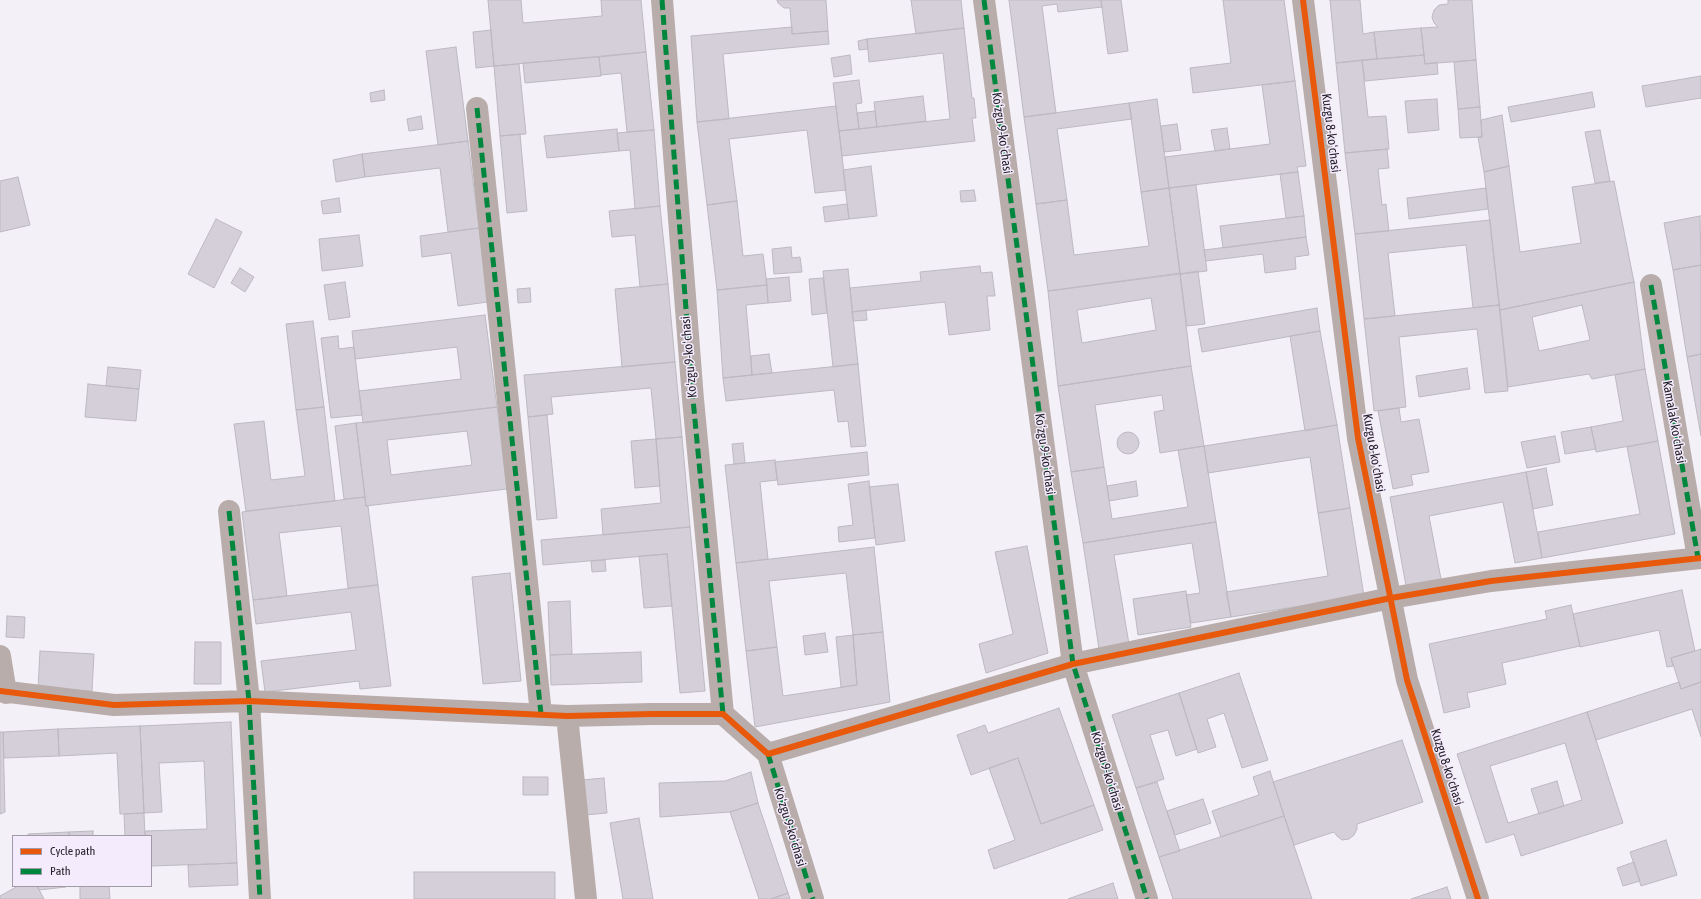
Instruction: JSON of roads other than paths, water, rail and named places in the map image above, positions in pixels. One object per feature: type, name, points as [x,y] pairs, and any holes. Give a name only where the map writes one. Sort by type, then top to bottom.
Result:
[{"type":"street","name":"Koʻzgu 9-koʻchasi","points":[[662,0],[693,399],[723,714]]},
{"type":"street","name":"Koʻzgu 9-koʻchasi","points":[[984,0],[1073,664],[1147,899]]},
{"type":"street","name":"Kuzgu 8-koʻchasi","points":[[1303,0],[1358,438],[1407,680],[1478,899]]},
{"type":"street","points":[[476,108],[542,714]]},
{"type":"street","name":"Kamalak koʻchasi","points":[[1651,285],[1699,558]]},
{"type":"street","points":[[229,511],[249,701],[260,899]]},
{"type":"street","points":[[0,656],[3,692],[114,705],[249,701],[567,716],[723,714],[768,754],[1073,664],[1391,598],[1491,582],[1699,558]]},
{"type":"street","points":[[567,716],[586,899]]},
{"type":"street","name":"Koʻzgu 9-koʻchasi","points":[[768,754],[813,899]]}]
